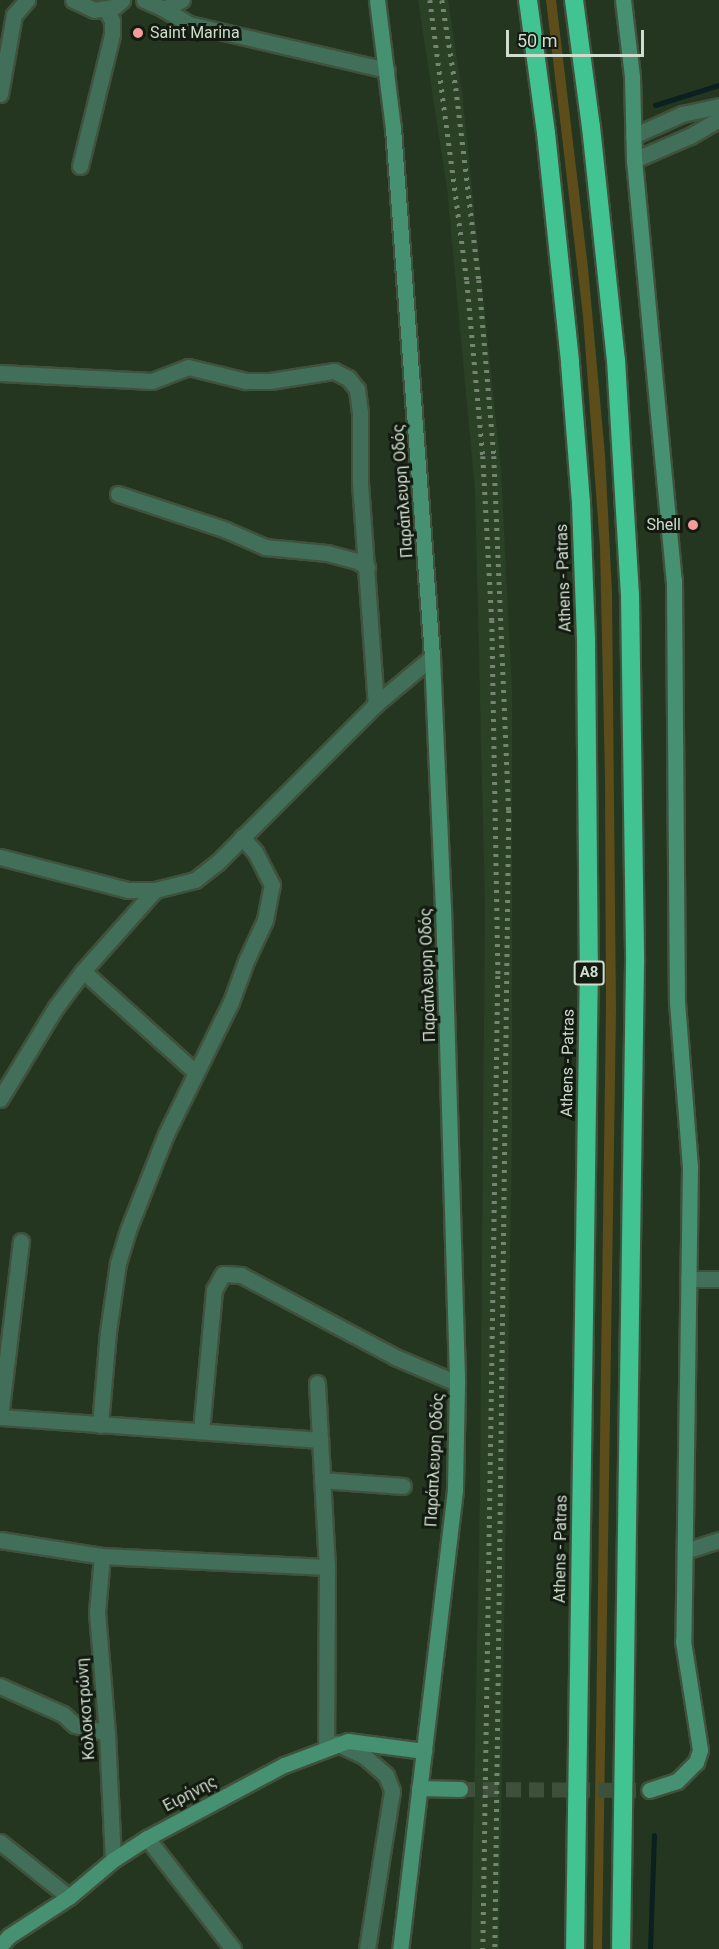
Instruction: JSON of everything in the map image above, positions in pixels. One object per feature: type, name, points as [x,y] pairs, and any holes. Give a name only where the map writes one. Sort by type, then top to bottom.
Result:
[{"type":"highway","name":"Athens - Patras","points":[[528,0],[547,144],[570,363],[581,503],[586,652],[589,963],[575,1949]]},
{"type":"highway","points":[[574,0],[614,337],[627,499],[630,594],[635,963],[621,1949]]},
{"type":"street","points":[[0,94],[14,15],[27,0]]},
{"type":"street","points":[[73,0],[94,10],[106,9],[122,0]]},
{"type":"street","points":[[144,0],[189,24],[387,70]]},
{"type":"street","points":[[164,9],[182,0]]},
{"type":"street","name":"Παράπλευρη Οδός","points":[[377,0],[387,70],[412,362],[432,657],[443,906],[457,1383],[454,1490],[400,1949]]},
{"type":"street","points":[[623,0],[632,77],[634,160],[674,580],[676,1002],[689,1140],[683,1641],[700,1750],[696,1762],[677,1781],[649,1790]]},
{"type":"street","points":[[80,166],[112,35],[112,21],[106,9]]},
{"type":"street","points":[[633,136],[682,114],[719,106]]},
{"type":"street","points":[[634,160],[690,136],[719,119]]},
{"type":"street","points":[[0,373],[152,381],[188,367],[246,381],[270,381],[334,371],[348,378],[357,389],[360,412],[360,483],[376,705]]},
{"type":"street","points":[[118,494],[226,530],[265,547],[327,553],[357,561],[367,567]]},
{"type":"street","points":[[0,857],[105,886],[154,890],[183,885],[204,876],[376,705],[432,657]]},
{"type":"street","points":[[100,1425],[108,1332],[118,1263],[140,1198],[195,1072],[231,1002],[246,961],[265,920],[273,885],[265,867],[242,837]]},
{"type":"street","points":[[0,1099],[41,1029],[83,971],[154,890]]},
{"type":"street","points":[[83,971],[195,1072]]},
{"type":"street","points":[[21,1241],[0,1417],[320,1440]]},
{"type":"street","points":[[201,1431],[214,1290],[223,1274],[241,1275],[395,1357],[457,1383]]},
{"type":"street","points":[[688,1279],[719,1279]]},
{"type":"street","points":[[317,1383],[327,1567],[331,1745],[364,1756],[386,1775],[392,1791],[367,1949]]},
{"type":"street","points":[[322,1480],[404,1486]]},
{"type":"street","points":[[0,1540],[102,1556],[327,1567]]},
{"type":"street","points":[[685,1551],[719,1540]]},
{"type":"street","name":"Κολοκοτρώνη","points":[[102,1556],[97,1612],[107,1733],[113,1860]]},
{"type":"street","points":[[0,1686],[63,1714],[75,1725],[107,1733]]},
{"type":"street","name":"Ειρήνης","points":[[0,1946],[9,1935],[69,1897],[113,1860],[147,1838],[201,1807],[331,1745],[357,1740],[424,1751]]},
{"type":"street","points":[[419,1788],[460,1789]]},
{"type":"street","points":[[147,1838],[233,1949]]},
{"type":"street","points":[[0,1842],[69,1897]]},
{"type":"shaded area","points":[[418,0],[448,0],[462,92],[501,470],[512,690],[512,1133],[499,1949],[471,1949],[480,1491],[485,905],[475,490],[447,188]]},
{"type":"shaded area","points":[[546,0],[556,0],[588,268],[605,455],[612,592],[616,1010],[602,1949],[593,1949],[606,1008],[605,778],[600,547],[583,316]]},
{"type":"waterway","points":[[655,105],[719,85]]},
{"type":"waterway","points":[[650,1949],[654,1835]]},
{"type":"tunnel","points":[[460,1789],[649,1790]]},
{"type":"railway","points":[[430,0],[467,281],[483,456],[492,620],[498,976],[483,1949]]},
{"type":"railway","points":[[442,0],[456,88],[479,280],[494,456],[509,810],[495,1949]]},
{"type":"place","name":"Saint Marina","points":[[138,33]]},
{"type":"place","name":"Shell","points":[[693,525]]}]
